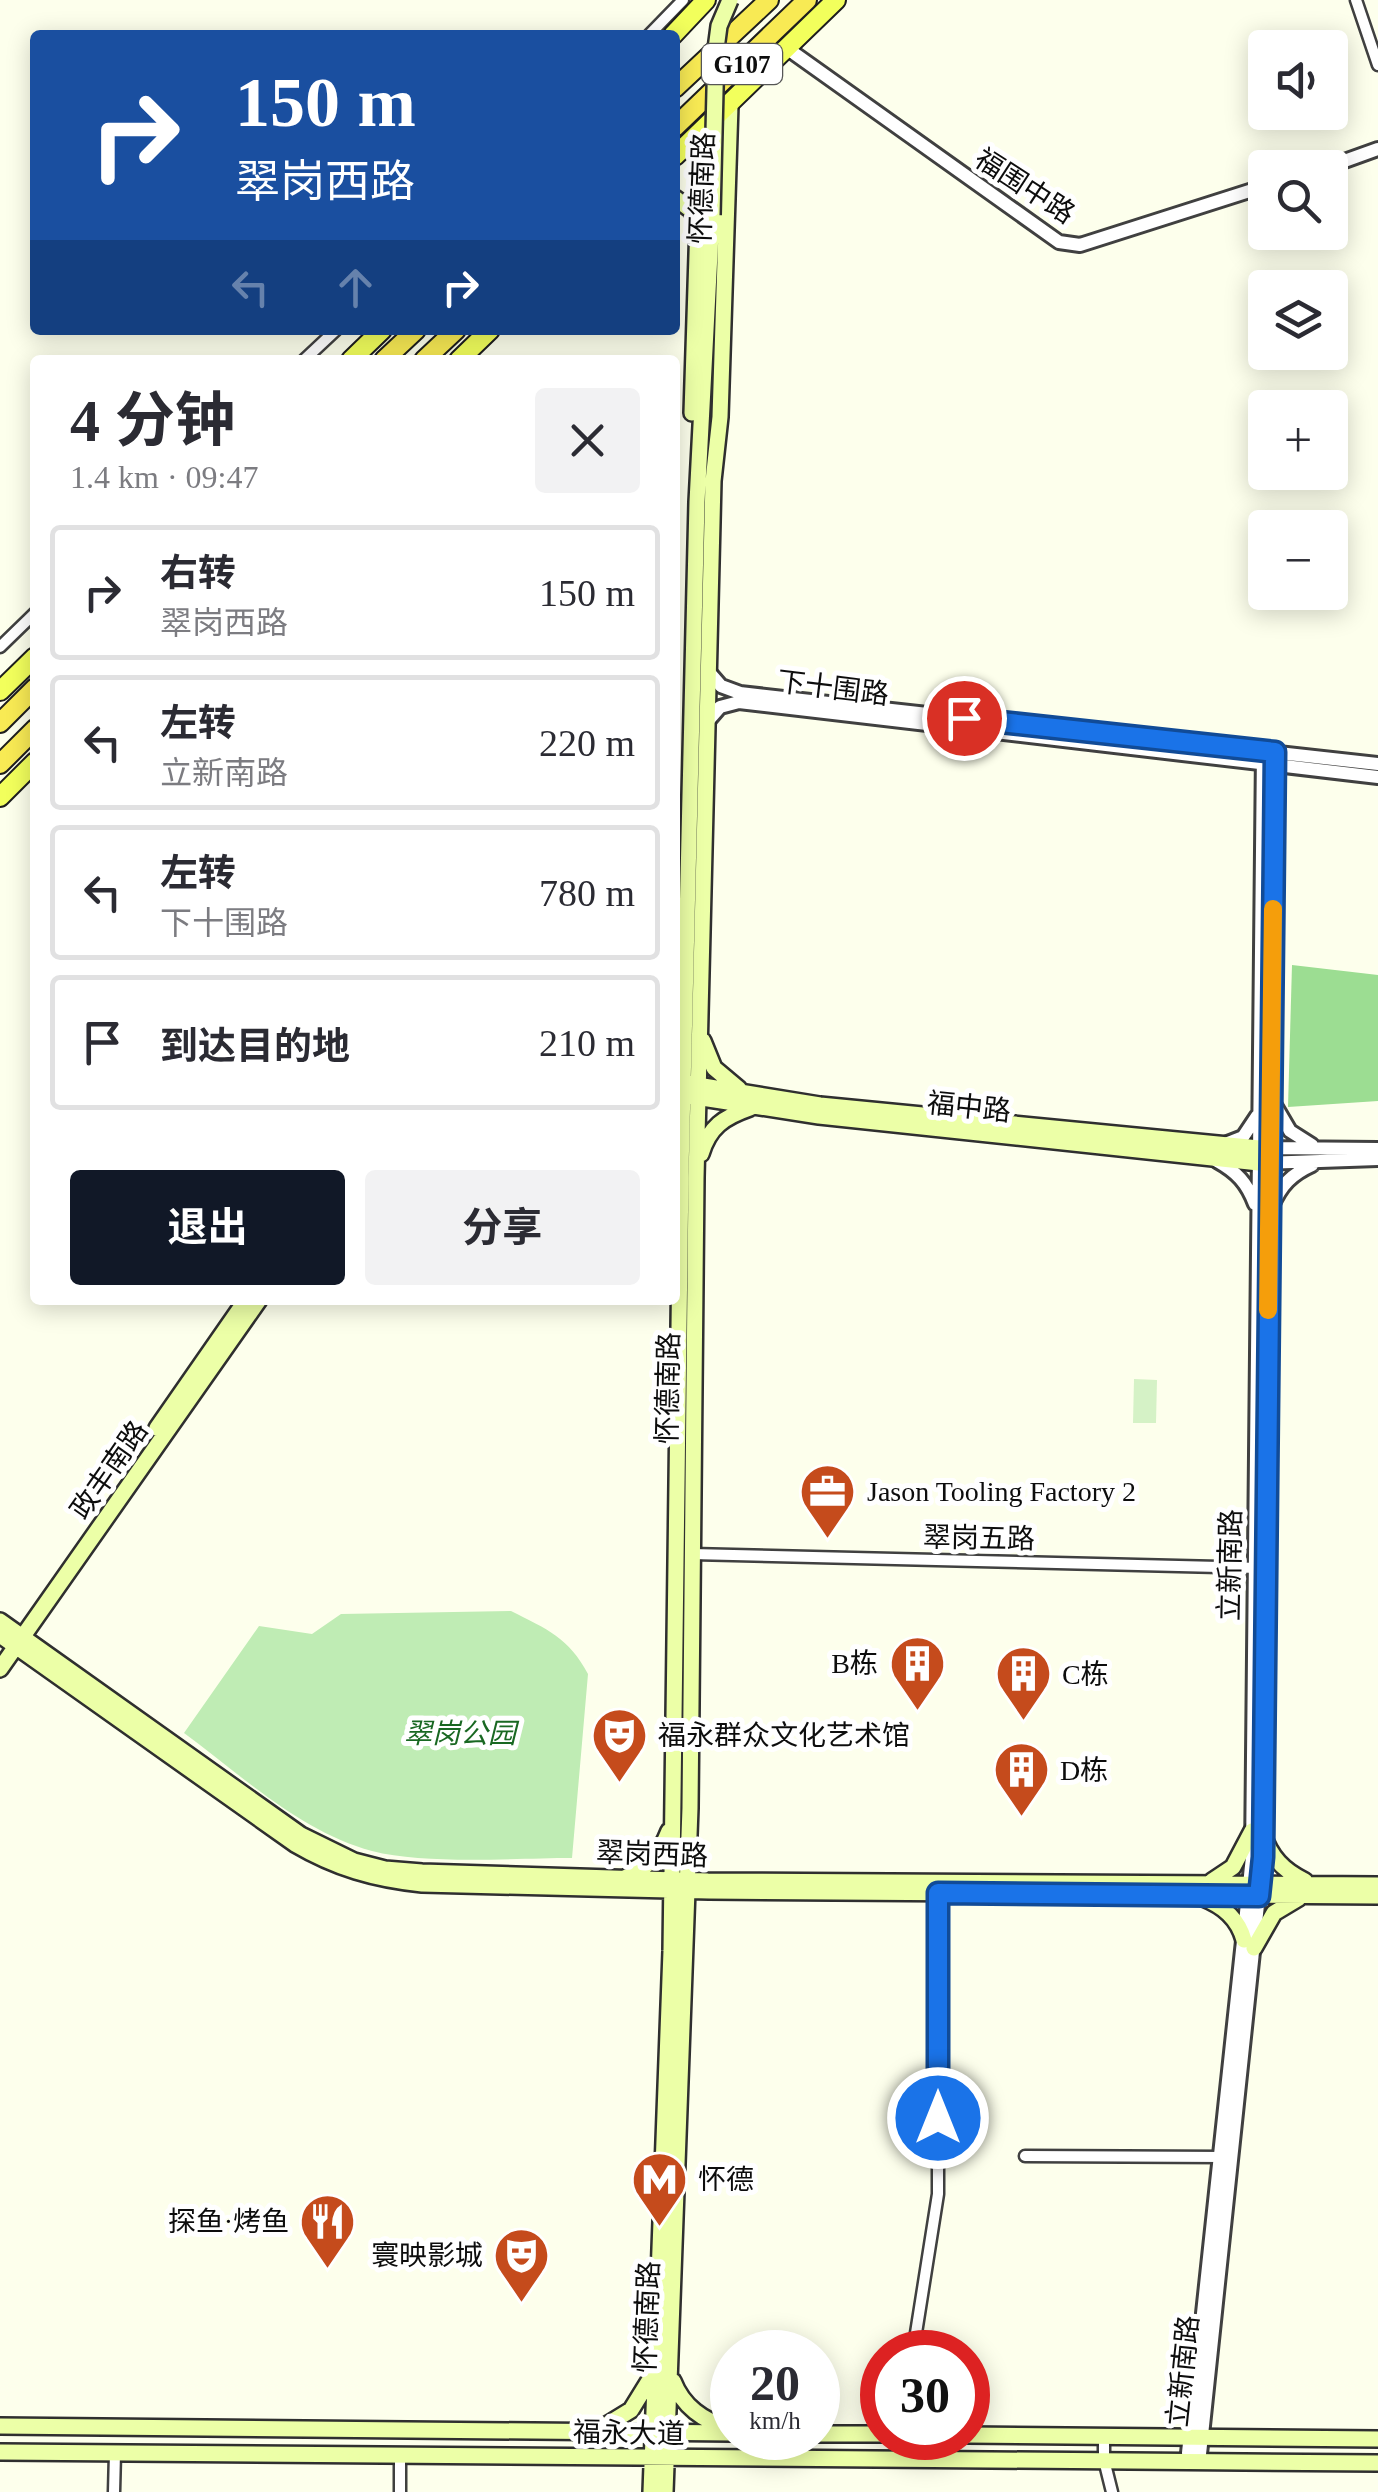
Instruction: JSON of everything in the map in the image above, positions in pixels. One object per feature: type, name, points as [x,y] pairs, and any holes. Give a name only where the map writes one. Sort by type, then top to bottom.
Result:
[{"type":"highway","name":"G107","points":[[680,83],[769,0]]},
{"type":"highway","name":"G107","points":[[680,123],[808,0]]},
{"type":"highway","points":[[389,355],[411,335]]},
{"type":"highway","points":[[429,355],[451,335]]},
{"type":"highway","points":[[0,723],[30,693]]},
{"type":"highway","points":[[0,764],[30,734]]},
{"type":"main road","points":[[679,30],[706,0]]},
{"type":"main road","name":"怀德南路","points":[[651,2492],[661,2432],[692,1554],[684,1002],[705,219],[716,49],[719,26],[730,0]]},
{"type":"main road","points":[[680,151],[836,0]]},
{"type":"main road","name":"怀德南路","points":[[685,1089],[699,1016],[713,481],[720,417],[730,105]]},
{"type":"main road","points":[[705,219],[699,186],[703,175],[720,174],[727,190]]},
{"type":"main road","name":"怀德南路","points":[[680,202],[705,219]]},
{"type":"main road","points":[[355,355],[377,335]]},
{"type":"main road","points":[[463,355],[485,335]]},
{"type":"main road","points":[[0,691],[30,662]]},
{"type":"main road","points":[[0,797],[30,767]]},
{"type":"main road","points":[[680,1017],[684,1002]]},
{"type":"main road","points":[[688,1175],[711,1130],[750,1100],[714,1068],[706,1052],[699,1016]]},
{"type":"main road","name":"福中路","points":[[685,1089],[1195,1156],[1264,1155]]},
{"type":"main road","name":"福中路","points":[[750,1100],[1221,1144],[1264,1155]]},
{"type":"main road","points":[[680,1157],[688,1175]]},
{"type":"main road","name":"怀德南路","points":[[680,1885],[674,1812],[688,1175]]},
{"type":"main road","name":"政丰南路","points":[[0,1669],[10,1640],[243,1305]]},
{"type":"main road","name":"政丰南路","points":[[10,1640],[256,1305]]},
{"type":"main road","name":"翠岗西路","points":[[0,1621],[10,1640],[295,1844],[351,1872],[383,1880],[422,1884],[1254,1890],[1378,1884]]},
{"type":"main road","name":"翠岗西路","points":[[10,1640],[301,1835],[329,1851],[385,1868],[625,1878],[680,1885],[938,1893],[1200,1889]]},
{"type":"main road","points":[[625,1878],[640,1872],[654,1859],[669,1832],[674,1812]]},
{"type":"main road","points":[[1258,1832],[1281,1866],[1311,1890],[1274,1913],[1249,1944],[1228,1912],[1200,1889],[1233,1867],[1258,1832]]},
{"type":"main road","name":"翠岗西路","points":[[1311,1890],[1378,1896]]},
{"type":"main road","points":[[588,2432],[611,2425],[631,2410],[663,2364],[685,2404],[710,2422]]},
{"type":"main road","name":"福永大道","points":[[0,2426],[710,2432]]},
{"type":"main road","points":[[990,2435],[1378,2439]]},
{"type":"main road","name":"福永大道","points":[[0,2452],[1378,2463]]},
{"type":"main road","name":"怀德南路","points":[[659,2458],[665,2492]]},
{"type":"street","points":[[654,30],[683,0]]},
{"type":"street","points":[[1356,0],[1378,64]]},
{"type":"street","name":"福围中路","points":[[788,49],[1059,242],[1080,245],[1248,191]]},
{"type":"street","points":[[1348,160],[1378,149]]},
{"type":"street","points":[[309,355],[331,335]]},
{"type":"street","points":[[0,647],[30,618]]},
{"type":"street","name":"下十围路","points":[[708,671],[722,686],[740,693],[1269,758],[1378,777]]},
{"type":"street","name":"下十围路","points":[[707,722],[720,707],[739,702],[1269,758],[1378,764]]},
{"type":"street","name":"立新南路","points":[[1264,1155],[1271,1090],[1269,758]]},
{"type":"street","name":"立新南路","points":[[1192,2461],[1200,2454],[1196,2437],[1258,1832],[1264,1226],[1264,1155],[1259,1108],[1269,758]]},
{"type":"street","points":[[1271,1090],[1275,1108],[1290,1131],[1327,1155]]},
{"type":"street","points":[[1221,1144],[1251,1130],[1259,1108]]},
{"type":"street","points":[[1264,1226],[1280,1189],[1293,1174],[1327,1155],[1378,1148]]},
{"type":"street","points":[[1264,1155],[1378,1159]]},
{"type":"street","points":[[1195,1156],[1217,1160],[1234,1170],[1247,1185],[1264,1226]]},
{"type":"street","name":"翠岗五路","points":[[692,1554],[1260,1568]]},
{"type":"street","points":[[917,2330],[938,2194],[938,1893]]},
{"type":"street","points":[[1025,2156],[1226,2157]]},
{"type":"street","points":[[1104,2436],[1104,2460],[1112,2492]]},
{"type":"street","points":[[114,2492],[115,2453]]},
{"type":"street","points":[[400,2456],[400,2492]]},
{"type":"green space","points":[[1292,965],[1378,975],[1378,1101],[1288,1107]]},
{"type":"green space","points":[[1134,1379],[1157,1380],[1156,1423],[1133,1423]]},
{"type":"green space","name":"翠岗公园","points":[[511,1611],[565,1643],[588,1674],[572,1858],[444,1859],[372,1851],[297,1817],[184,1733],[259,1626],[312,1634],[341,1614]]},
{"type":"slow traffic","points":[[1268,1310],[1273,909]]},
{"type":"place","name":"Jason Tooling Factory 2","points":[[828,1540]]},
{"type":"place","name":"B栋","points":[[917,1712]]},
{"type":"place","name":"C栋","points":[[1023,1723]]},
{"type":"place","name":"福永群众文化艺术馆","points":[[619,1784]]},
{"type":"place","name":"D栋","points":[[1021,1819]]},
{"type":"place","name":"怀德","points":[[659,2228]]},
{"type":"place","name":"探鱼·烤鱼","points":[[328,2270]]},
{"type":"place","name":"寰映影城","points":[[522,2304]]},
{"type":"route","points":[[938,2118],[938,1893],[1259,1896],[1263,1857],[1275,752],[964,718]]}]
